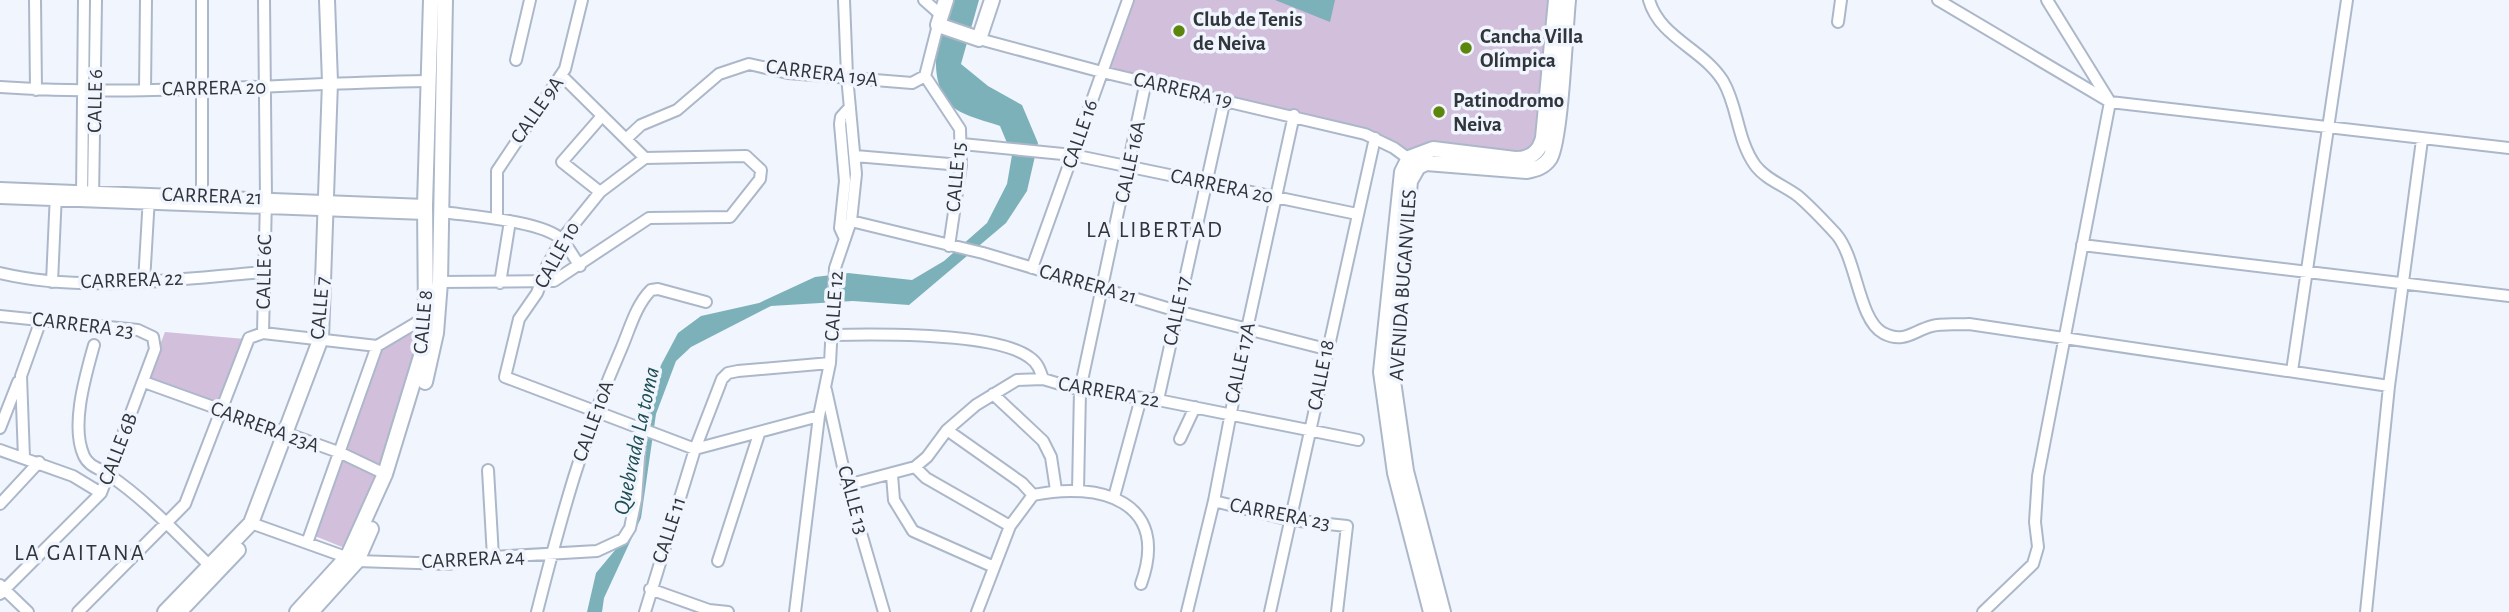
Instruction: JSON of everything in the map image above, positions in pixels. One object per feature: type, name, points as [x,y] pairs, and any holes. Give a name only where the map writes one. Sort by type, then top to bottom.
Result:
[{"type":"main road","name":"CALLE 7","points":[[327,0],[334,82]]},
{"type":"main road","name":"CALLE 7","points":[[179,612],[255,525],[325,339],[336,0]]},
{"type":"main road","name":"CALLE 8","points":[[297,612],[352,559],[385,474],[417,377],[426,317],[427,81],[431,0]]},
{"type":"main road","name":"CALLE 8","points":[[311,612],[352,559],[395,470],[425,380],[436,333],[443,212],[445,0]]},
{"type":"main road","points":[[940,22],[946,0]]},
{"type":"main road","points":[[975,37],[992,0]]},
{"type":"main road","name":"AVENIDA BUGANVILES","points":[[1431,612],[1395,472],[1381,372],[1397,196],[1402,172],[1433,149],[1515,159],[1536,153],[1543,138],[1556,0]]},
{"type":"main road","name":"AVENIDA BUGANVILES","points":[[1413,162],[1527,171],[1538,169],[1550,158],[1555,138],[1568,0]]},
{"type":"main road","name":"CARRERA 19","points":[[940,22],[975,37]]},
{"type":"main road","name":"AVENIDA BUGANVILES","points":[[1413,162],[1392,373],[1406,471],[1443,612]]},
{"type":"main road","name":"CALLE 7","points":[[165,612],[209,565],[255,525]]},
{"type":"street","points":[[34,0],[37,90]]},
{"type":"street","name":"CALLE 6","points":[[84,0],[89,91],[88,196]]},
{"type":"street","name":"CALLE 6","points":[[89,91],[96,0]]},
{"type":"street","points":[[145,90],[146,0]]},
{"type":"street","points":[[202,0],[202,200]]},
{"type":"street","name":"CALLE 6C","points":[[78,612],[185,504],[249,338],[262,333],[266,202],[264,0]]},
{"type":"street","points":[[516,61],[530,0]]},
{"type":"street","name":"CALLE 9A","points":[[497,219],[497,171],[568,62],[582,0]]},
{"type":"street","name":"CALLE 12","points":[[795,612],[819,416],[830,363],[835,268],[851,221],[855,156],[846,76],[844,0]]},
{"type":"street","name":"CARRERA 19","points":[[924,0],[940,22]]},
{"type":"street","name":"CALLE 16","points":[[1032,268],[1128,0]]},
{"type":"street","points":[[1649,0],[1661,27],[1696,52],[1723,82],[1740,134],[1755,165],[1798,197],[1838,236],[1855,272],[1874,327],[1897,338],[1912,337],[1932,326],[1969,324],[2389,386]]},
{"type":"street","points":[[1838,22],[1840,0]]},
{"type":"street","points":[[1938,0],[2110,102],[2422,141],[2509,148]]},
{"type":"street","points":[[1983,612],[2033,564],[2038,547],[2035,522],[2038,476],[2110,102],[2048,0]]},
{"type":"street","points":[[2292,371],[2347,0]]},
{"type":"street","points":[[925,76],[940,22]]},
{"type":"street","name":"CARRERA 19","points":[[975,37],[1102,72],[1294,115],[1375,138],[1413,162]]},
{"type":"street","name":"CARRERA 19A","points":[[625,139],[641,125],[677,110],[719,75],[750,64],[788,73],[912,83],[925,76]]},
{"type":"street","points":[[440,282],[554,281],[649,218],[730,217],[760,179],[761,170],[755,161],[746,156],[645,158],[561,75]]},
{"type":"street","name":"CALLE 15","points":[[925,76],[956,119],[962,144],[952,246]]},
{"type":"street","name":"CARRERA 20","points":[[0,87],[89,91],[263,88],[334,82],[427,81]]},
{"type":"street","name":"CALLE 16A","points":[[1078,491],[1080,390],[1100,288],[1130,166],[1146,81]]},
{"type":"street","name":"CALLE 17","points":[[1158,400],[1204,183],[1225,99]]},
{"type":"street","points":[[845,239],[840,228],[845,181],[840,124],[841,117],[850,107]]},
{"type":"street","name":"CALLE 17A","points":[[1187,612],[1214,501],[1247,328],[1294,115]]},
{"type":"street","points":[[600,191],[562,162],[602,116]]},
{"type":"street","name":"CALLE 18","points":[[1270,612],[1326,349],[1375,138]]},
{"type":"street","points":[[2366,612],[2389,386],[2422,141]]},
{"type":"street","name":"CARRERA 20","points":[[962,144],[1073,155],[1357,214]]},
{"type":"street","points":[[855,156],[961,165]]},
{"type":"street","name":"CALLE 10","points":[[593,412],[505,377],[519,318],[562,239],[600,191],[645,158]]},
{"type":"street","name":"CARRERA 21","points":[[0,188],[56,195]]},
{"type":"street","points":[[51,282],[56,195]]},
{"type":"street","name":"CARRERA 21","points":[[0,198],[56,195],[425,209]]},
{"type":"street","points":[[144,282],[149,198]]},
{"type":"street","points":[[443,212],[510,221],[554,234],[562,239],[579,266]]},
{"type":"street","points":[[500,283],[510,221]]},
{"type":"street","name":"CARRERA 21","points":[[851,221],[983,253],[1178,311],[1326,349]]},
{"type":"street","points":[[2082,245],[2509,296]]},
{"type":"street","name":"CARRERA 22","points":[[0,273],[51,282],[144,282],[264,272]]},
{"type":"street","name":"CALLE 10A","points":[[537,612],[593,412],[646,296],[658,289],[706,302]]},
{"type":"street","name":"CARRERA 23","points":[[0,316],[138,330],[153,337],[155,349]]},
{"type":"street","points":[[262,333],[377,346],[426,317]]},
{"type":"street","points":[[0,428],[41,320]]},
{"type":"street","name":"CARRERA 22","points":[[832,335],[891,334],[990,343],[1028,355],[1039,366],[1043,379],[1080,390],[1158,400],[1357,440]]},
{"type":"street","points":[[94,345],[81,390],[80,441],[90,464],[110,475],[209,565]]},
{"type":"street","points":[[307,543],[377,346]]},
{"type":"street","name":"CALLE 6B","points":[[1,589],[102,493],[155,349]]},
{"type":"street","points":[[695,449],[714,393],[728,373],[830,363]]},
{"type":"street","points":[[20,376],[24,458]]},
{"type":"street","points":[[847,485],[915,467],[927,457],[947,430],[993,394],[1017,380],[1043,379]]},
{"type":"street","name":"CARRERA 23A","points":[[144,382],[341,453],[385,474]]},
{"type":"street","name":"CALLE 13","points":[[826,387],[847,485],[884,612]]},
{"type":"street","points":[[993,394],[1043,441],[1051,457],[1056,490]]},
{"type":"street","points":[[1114,497],[1141,398]]},
{"type":"street","points":[[1180,439],[1195,407]]},
{"type":"street","points":[[593,412],[695,449],[819,416]]},
{"type":"street","name":"CARRERA 24","points":[[255,525],[352,559],[447,564],[493,557],[597,551],[616,544],[630,528],[637,488],[641,430]]},
{"type":"street","points":[[947,430],[1022,483],[1032,495]]},
{"type":"street","points":[[718,561],[759,433]]},
{"type":"street","name":"CALLE 11","points":[[645,612],[695,449]]},
{"type":"street","points":[[0,450],[39,462],[102,493]]},
{"type":"street","points":[[0,504],[39,462]]},
{"type":"street","points":[[915,467],[926,478],[1010,526]]},
{"type":"street","points":[[488,470],[493,557]]},
{"type":"street","points":[[892,475],[894,500],[913,531],[993,567]]},
{"type":"street","points":[[976,612],[1010,526],[1032,495],[1056,490],[1114,497],[1136,510],[1147,532],[1148,553],[1140,584]]},
{"type":"street","name":"CARRERA 23","points":[[1214,501],[1290,520],[1346,526],[1337,612]]},
{"type":"street","points":[[1,589],[28,612]]},
{"type":"street","points":[[650,589],[709,610],[728,612]]},
{"type":"shaded area","points":[[1128,0],[1556,0],[1536,153],[1454,151],[1409,158],[1375,138],[1102,72]]},
{"type":"shaded area","points":[[419,327],[421,334],[380,472],[347,549],[315,536],[380,351]]},
{"type":"shaded area","points":[[165,332],[245,339],[219,409],[146,381]]},
{"type":"water","points":[[949,0],[979,0],[961,64],[988,86],[1022,105],[1038,143],[1027,191],[1006,223],[909,305],[853,301],[771,306],[691,347],[676,361],[656,414],[641,518],[604,598],[602,612],[587,612],[596,573],[631,531],[645,422],[661,365],[678,333],[701,316],[759,303],[815,277],[848,273],[912,280],[944,261],[987,223],[1007,184],[1012,155],[1000,126],[954,108],[942,93],[938,81],[936,54]]},
{"type":"water","points":[[1275,0],[1335,0],[1330,22]]},
{"type":"place","name":"Club de Tenis de Neiva","points":[[1179,31]]},
{"type":"place","name":"Cancha Villa Olímpica","points":[[1466,48]]},
{"type":"place","name":"Patinodromo Neiva","points":[[1439,112]]},
{"type":"district","name":"LA LIBERTAD","points":[[1155,230]]},
{"type":"district","name":"LA GAITANA","points":[[80,553]]},
{"type":"water label","name":"Quebrada La toma","points":[[637,441]]}]
